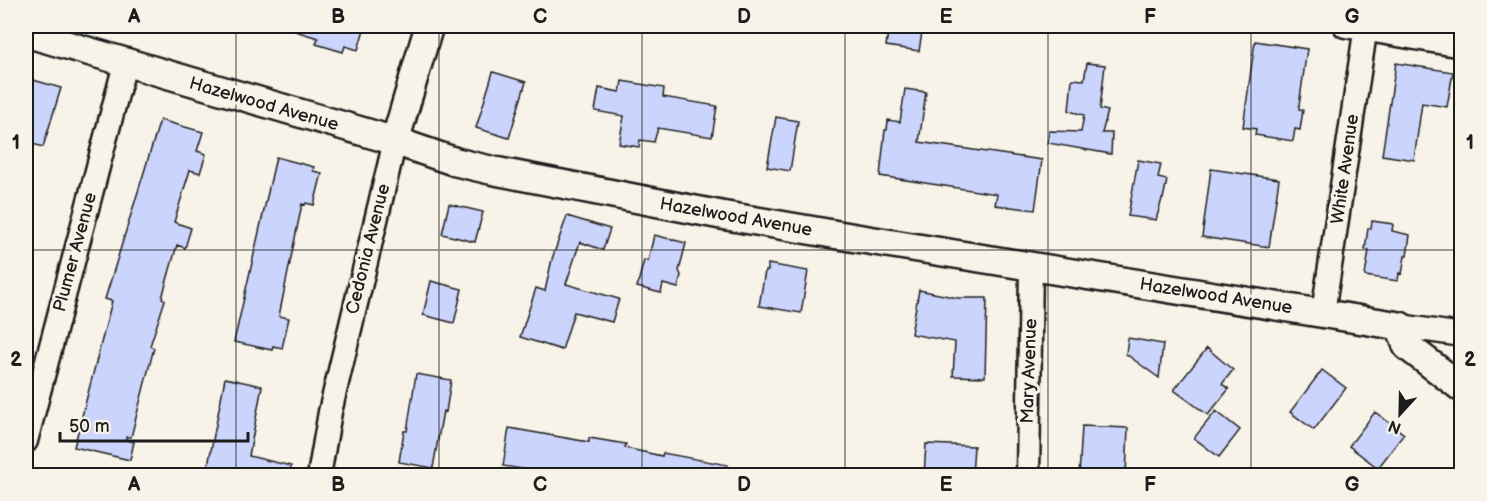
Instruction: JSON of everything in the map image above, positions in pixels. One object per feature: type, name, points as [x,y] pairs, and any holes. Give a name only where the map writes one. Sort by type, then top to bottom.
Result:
[{"type":"street","name":"Cedonia Avenue","points":[[320,476],[330,412],[395,141],[429,26]]},
{"type":"street","points":[[1359,27],[1461,46]]},
{"type":"street","name":"White Avenue","points":[[1323,313],[1359,27]]},
{"type":"street","name":"Hazelwood Avenue","points":[[26,33],[395,141],[456,162],[844,236],[1461,335]]},
{"type":"street","name":"Plumer Avenue","points":[[26,441],[125,63]]},
{"type":"street","name":"Mary Avenue","points":[[1028,476],[1031,266]]},
{"type":"street","points":[[1400,326],[1407,346],[1461,388]]},
{"type":"building","points":[[295,26],[365,26],[358,50],[345,46],[343,52],[316,44],[318,38],[295,31]]},
{"type":"building","points":[[889,26],[923,26],[919,51],[886,46]]},
{"type":"building","points":[[1255,41],[1307,49],[1299,106],[1299,109],[1303,110],[1300,130],[1295,129],[1293,141],[1255,135],[1256,129],[1243,127]]},
{"type":"building","points":[[1087,63],[1105,65],[1100,109],[1108,111],[1102,133],[1112,133],[1111,154],[1048,143],[1049,131],[1081,132],[1084,115],[1069,111],[1072,79],[1084,80]]},
{"type":"building","points":[[1396,63],[1453,72],[1447,107],[1422,103],[1414,160],[1382,155]]},
{"type":"building","points":[[493,72],[526,82],[509,138],[476,128]]},
{"type":"building","points":[[30,79],[61,88],[43,147],[26,142],[26,94]]},
{"type":"building","points":[[622,81],[664,88],[663,97],[717,106],[712,137],[658,128],[654,142],[640,140],[639,147],[619,144],[624,116],[595,111],[599,88],[620,92]]},
{"type":"building","points":[[905,89],[926,92],[919,142],[1042,160],[1035,210],[995,205],[997,194],[880,176],[885,130],[887,130],[888,120],[900,122]]},
{"type":"building","points":[[776,117],[798,121],[790,171],[767,167]]},
{"type":"building","points":[[160,120],[203,132],[197,151],[206,154],[200,173],[190,170],[174,222],[191,228],[185,248],[177,245],[162,298],[165,300],[150,346],[154,348],[131,437],[126,437],[126,440],[134,442],[130,460],[74,447],[112,301],[105,299]]},
{"type":"building","points":[[276,157],[314,167],[313,171],[322,173],[314,205],[302,204],[279,316],[289,318],[282,348],[273,346],[272,350],[234,342]]},
{"type":"building","points":[[1138,160],[1161,164],[1158,178],[1167,180],[1156,220],[1128,216]]},
{"type":"building","points":[[1211,169],[1279,179],[1269,247],[1202,237]]},
{"type":"building","points":[[449,204],[483,212],[475,242],[442,234]]},
{"type":"building","points":[[567,216],[610,229],[603,250],[580,242],[566,284],[619,299],[612,322],[574,312],[562,350],[520,337],[536,288],[545,291],[552,259]]},
{"type":"building","points":[[1372,221],[1393,224],[1392,231],[1410,235],[1407,256],[1405,256],[1402,274],[1399,273],[1398,281],[1365,276],[1369,250],[1365,250],[1368,228],[1371,228]]},
{"type":"building","points":[[654,235],[686,243],[679,271],[681,275],[678,288],[663,284],[661,293],[637,287],[644,260],[648,261]]},
{"type":"building","points":[[768,264],[808,271],[801,313],[759,306]]},
{"type":"building","points":[[431,281],[462,289],[454,323],[423,315]]},
{"type":"building","points":[[919,290],[958,298],[987,298],[985,377],[953,376],[955,342],[911,334]]},
{"type":"building","points":[[1128,338],[1163,344],[1159,378],[1126,354]]},
{"type":"building","points":[[1207,348],[1233,370],[1222,384],[1229,389],[1208,415],[1174,390]]},
{"type":"building","points":[[1322,370],[1346,388],[1314,430],[1290,412]]},
{"type":"building","points":[[416,374],[451,380],[433,468],[399,462],[404,431],[407,431]]},
{"type":"building","points":[[225,378],[262,386],[249,456],[291,466],[290,476],[206,476]]},
{"type":"building","points":[[1216,411],[1240,430],[1219,457],[1194,438]]},
{"type":"building","points":[[1375,412],[1404,434],[1378,468],[1349,446]]},
{"type":"building","points":[[1082,426],[1128,428],[1126,476],[1079,476]]},
{"type":"building","points":[[509,428],[589,442],[589,438],[626,444],[625,448],[662,456],[663,453],[728,465],[727,476],[566,476],[503,466]]},
{"type":"building","points":[[926,444],[974,446],[972,476],[924,476]]}]
